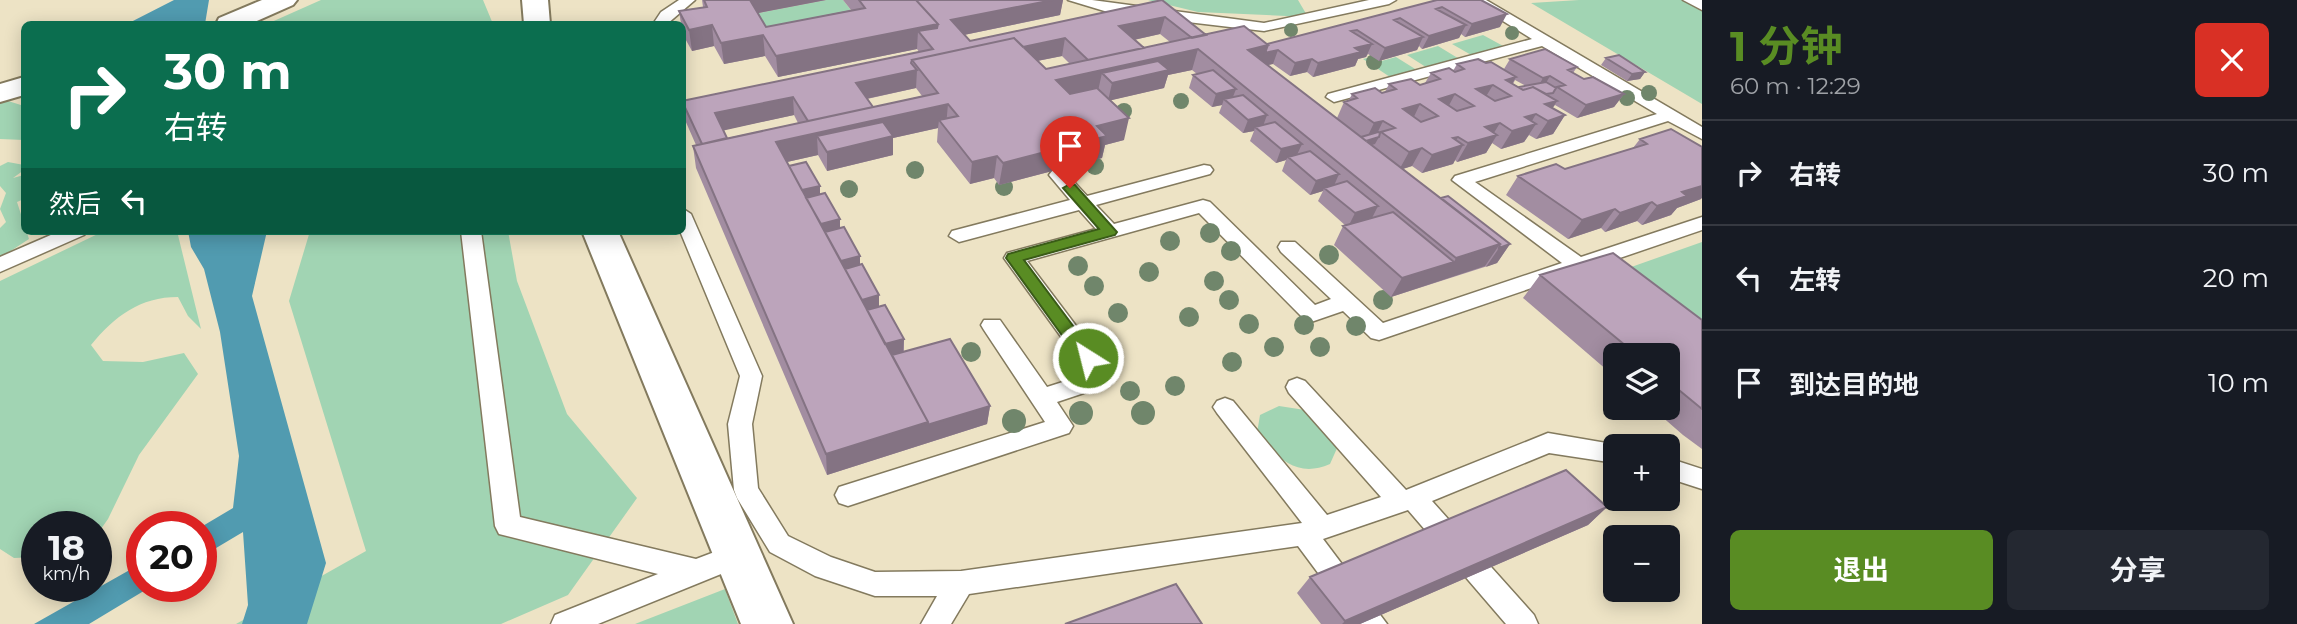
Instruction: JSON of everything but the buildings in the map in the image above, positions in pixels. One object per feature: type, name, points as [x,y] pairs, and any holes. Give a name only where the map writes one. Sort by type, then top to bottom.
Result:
[{"type":"street","points":[[236,21],[284,0]]},
{"type":"street","points":[[534,0],[537,21]]},
{"type":"street","points":[[0,93],[21,87]]},
{"type":"street","points":[[602,235],[767,624]]},
{"type":"lane","points":[[662,21],[666,15],[688,0]]},
{"type":"lane","points":[[1075,0],[1111,9],[1264,27],[1389,0]]},
{"type":"lane","points":[[1476,0],[1702,134]]},
{"type":"lane","points":[[1690,0],[1702,6]]},
{"type":"lane","points":[[1334,97],[1546,40]]},
{"type":"lane","points":[[1579,265],[1461,180],[1671,115]]},
{"type":"lane","points":[[959,236],[1204,170]]},
{"type":"lane","points":[[1058,174],[1110,232]]},
{"type":"lane","points":[[1042,398],[1103,379],[1014,258],[1203,206],[1311,314],[1347,302]]},
{"type":"lane","points":[[686,223],[751,376],[740,424],[746,490],[779,544],[824,567],[875,584],[961,583],[1313,531],[1407,500],[1548,443],[1603,451]]},
{"type":"lane","points":[[1289,247],[1379,332],[1702,223]]},
{"type":"lane","points":[[0,265],[68,235]]},
{"type":"lane","points":[[472,235],[508,526],[694,571]]},
{"type":"lane","points":[[848,495],[1061,426],[992,325]]},
{"type":"lane","points":[[1297,387],[1524,624]]},
{"type":"lane","points":[[1225,407],[1313,531],[1373,624]]},
{"type":"lane","points":[[1680,472],[1702,479]]},
{"type":"lane","points":[[565,624],[733,556],[758,624]]},
{"type":"lane","points":[[935,624],[961,583]]},
{"type":"green space","points":[[321,0],[483,0],[492,21],[274,21]]},
{"type":"green space","points":[[826,0],[843,0],[865,28],[768,47],[748,15]]},
{"type":"green space","points":[[1148,0],[1298,0],[1308,17],[1198,12]]},
{"type":"green space","points":[[1579,0],[1702,0],[1702,104],[1531,3]]},
{"type":"green space","points":[[1483,35],[1505,47],[1473,56],[1452,44]]},
{"type":"green space","points":[[1438,46],[1461,60],[1429,69],[1407,55]]},
{"type":"green space","points":[[1371,57],[1378,62],[1396,57],[1420,72],[1393,79],[1363,59]]},
{"type":"green space","points":[[5,100],[21,105],[21,140],[0,139],[0,102]]},
{"type":"green space","points":[[8,162],[21,164],[21,172],[13,178],[21,176],[21,200],[17,202],[21,214],[21,235],[28,235],[29,239],[0,258],[0,228],[6,222],[0,209],[6,193],[0,186],[0,166]]},
{"type":"green space","points":[[96,235],[178,235],[201,329],[188,316],[178,297],[164,298],[129,310],[109,325],[91,345],[103,361],[143,362],[184,353],[198,374],[139,455],[112,511],[21,511],[21,558],[14,558],[0,549],[0,281]]},
{"type":"green space","points":[[309,235],[509,235],[517,281],[567,414],[637,498],[568,595],[501,624],[236,624],[366,551],[289,301]]},
{"type":"green space","points":[[1702,242],[1702,352],[1603,277]]},
{"type":"green space","points":[[1279,406],[1305,410],[1338,446],[1330,464],[1307,469],[1297,467],[1280,457],[1264,442],[1257,433],[1260,415]]},
{"type":"green space","points":[[725,589],[738,624],[635,624]]},
{"type":"water","points":[[174,0],[209,0],[206,21],[133,21]]},
{"type":"water","points":[[189,235],[266,235],[252,296],[326,563],[307,624],[242,624],[248,605],[243,532],[217,547],[217,518],[233,508],[239,456],[220,332],[204,269],[191,247]]},
{"type":"water","points":[[126,572],[126,602],[89,624],[34,624],[73,602],[112,602],[112,580]]},
{"type":"route","points":[[1070,188],[1110,232],[1014,258],[1088,358]]}]
